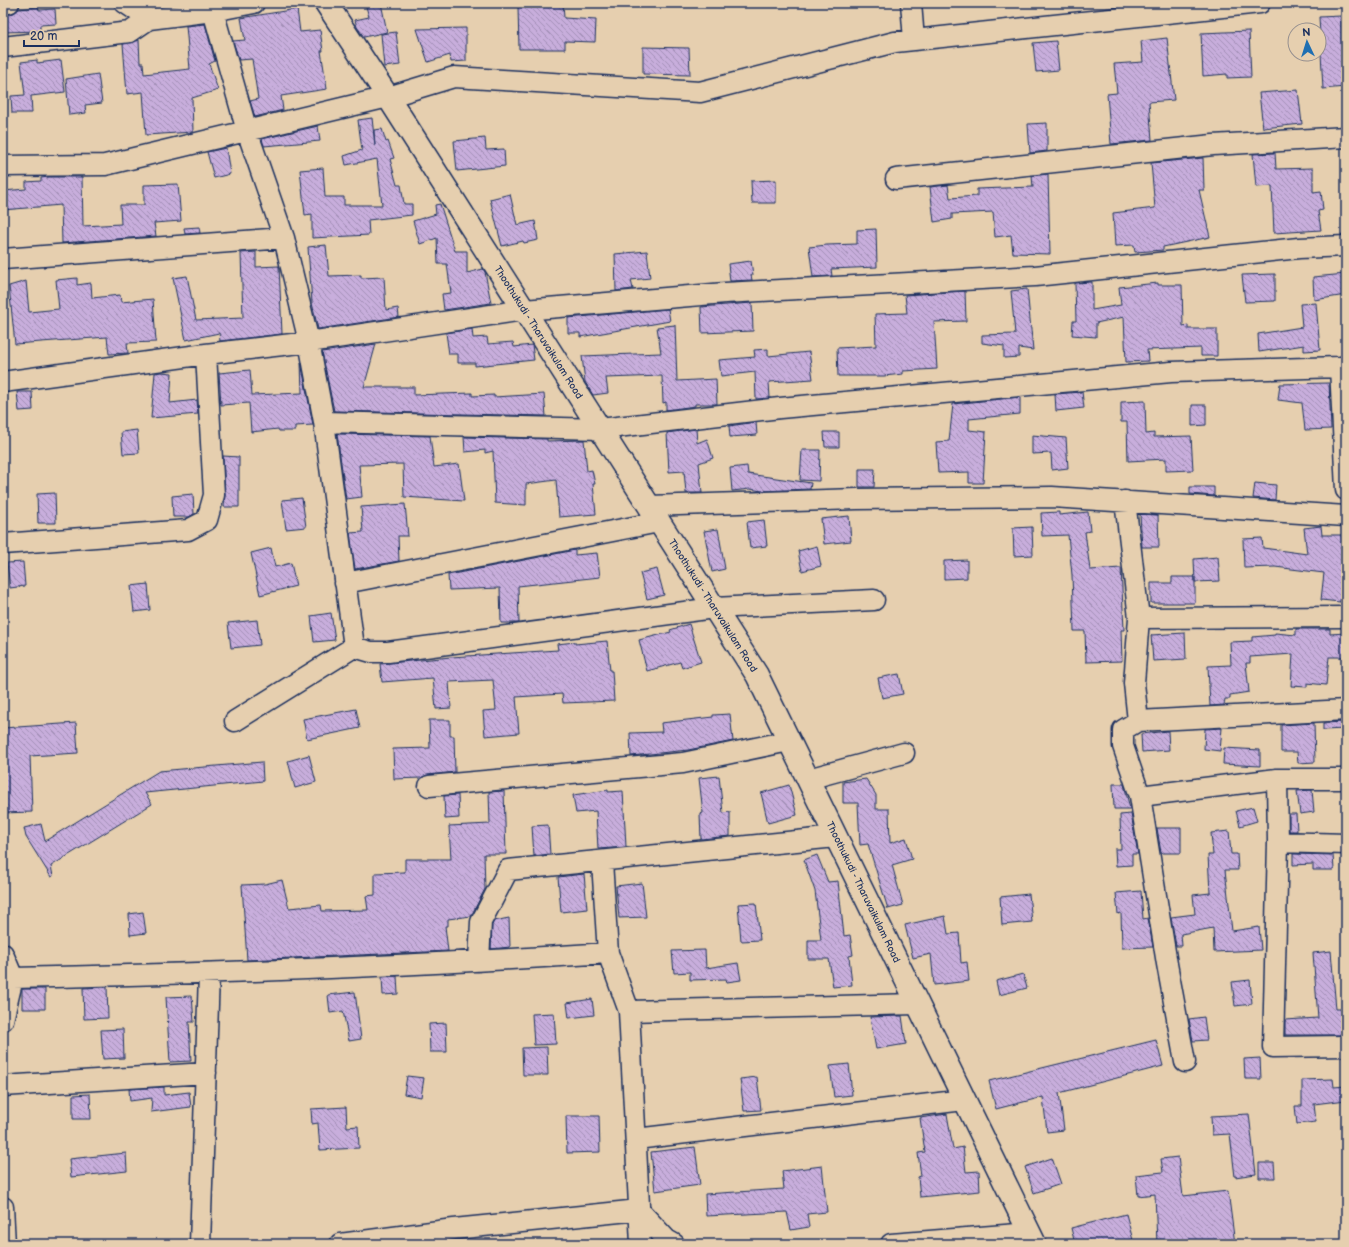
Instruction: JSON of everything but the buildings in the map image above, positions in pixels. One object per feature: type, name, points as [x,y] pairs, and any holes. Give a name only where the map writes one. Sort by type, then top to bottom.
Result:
[{"type":"main road","name":"Thoothukudi - Tharuvaikulam Road","points":[[326,3],[388,97],[757,675],[1032,1238]]},
{"type":"street","points":[[3,4],[9,3]]},
{"type":"street","points":[[125,3],[149,19]]},
{"type":"street","points":[[3,47],[130,32],[149,19],[213,11],[254,3]]},
{"type":"street","points":[[911,3],[914,40]]},
{"type":"street","points":[[3,166],[105,165],[388,97],[454,77],[700,92],[895,42],[1232,4],[1260,3]]},
{"type":"street","points":[[213,11],[247,131],[284,238],[309,342],[324,422],[354,647]]},
{"type":"street","points":[[896,179],[1213,145],[1346,137]]},
{"type":"street","points":[[3,259],[284,238]]},
{"type":"street","points":[[3,382],[206,354],[309,342],[524,310],[725,293],[1035,276],[1299,248],[1346,246]]},
{"type":"street","points":[[3,544],[188,530],[207,520],[214,495],[206,354]]},
{"type":"street","points":[[324,422],[600,429],[780,408],[1171,372],[1343,367],[1346,490]]},
{"type":"street","points":[[345,582],[654,514],[857,499],[1052,497],[1346,516]]},
{"type":"street","points":[[1125,501],[1139,618],[1134,683],[1138,721]]},
{"type":"street","points":[[235,721],[354,647],[371,652],[388,652],[714,608],[874,600]]},
{"type":"street","points":[[1139,618],[1346,617]]},
{"type":"street","points":[[1185,1062],[1167,964],[1140,796],[1123,746],[1123,730],[1138,721],[1346,710]]},
{"type":"street","points":[[429,786],[683,763],[789,741]]},
{"type":"street","points":[[808,780],[904,753]]},
{"type":"street","points":[[1140,796],[1276,779],[1346,779]]},
{"type":"street","points":[[1276,779],[1278,842],[1273,1047],[1346,1046]]},
{"type":"street","points":[[479,961],[481,922],[508,870],[602,862],[836,837]]},
{"type":"street","points":[[1278,842],[1346,844]]},
{"type":"street","points":[[602,862],[608,953],[629,1011],[641,1244]]},
{"type":"street","points":[[13,978],[209,974],[479,961],[608,953]]},
{"type":"street","points":[[3,954],[13,978],[3,1020]]},
{"type":"street","points":[[200,1244],[209,974]]},
{"type":"street","points":[[629,1011],[917,1004]]},
{"type":"street","points":[[3,1086],[206,1073]]},
{"type":"street","points":[[636,1139],[964,1100]]},
{"type":"street","points":[[3,1207],[5,1244]]},
{"type":"street","points":[[340,1244],[454,1229],[639,1210]]},
{"type":"street","points":[[639,1210],[666,1240],[674,1244]]},
{"type":"street","points":[[891,1244],[1032,1238]]}]
